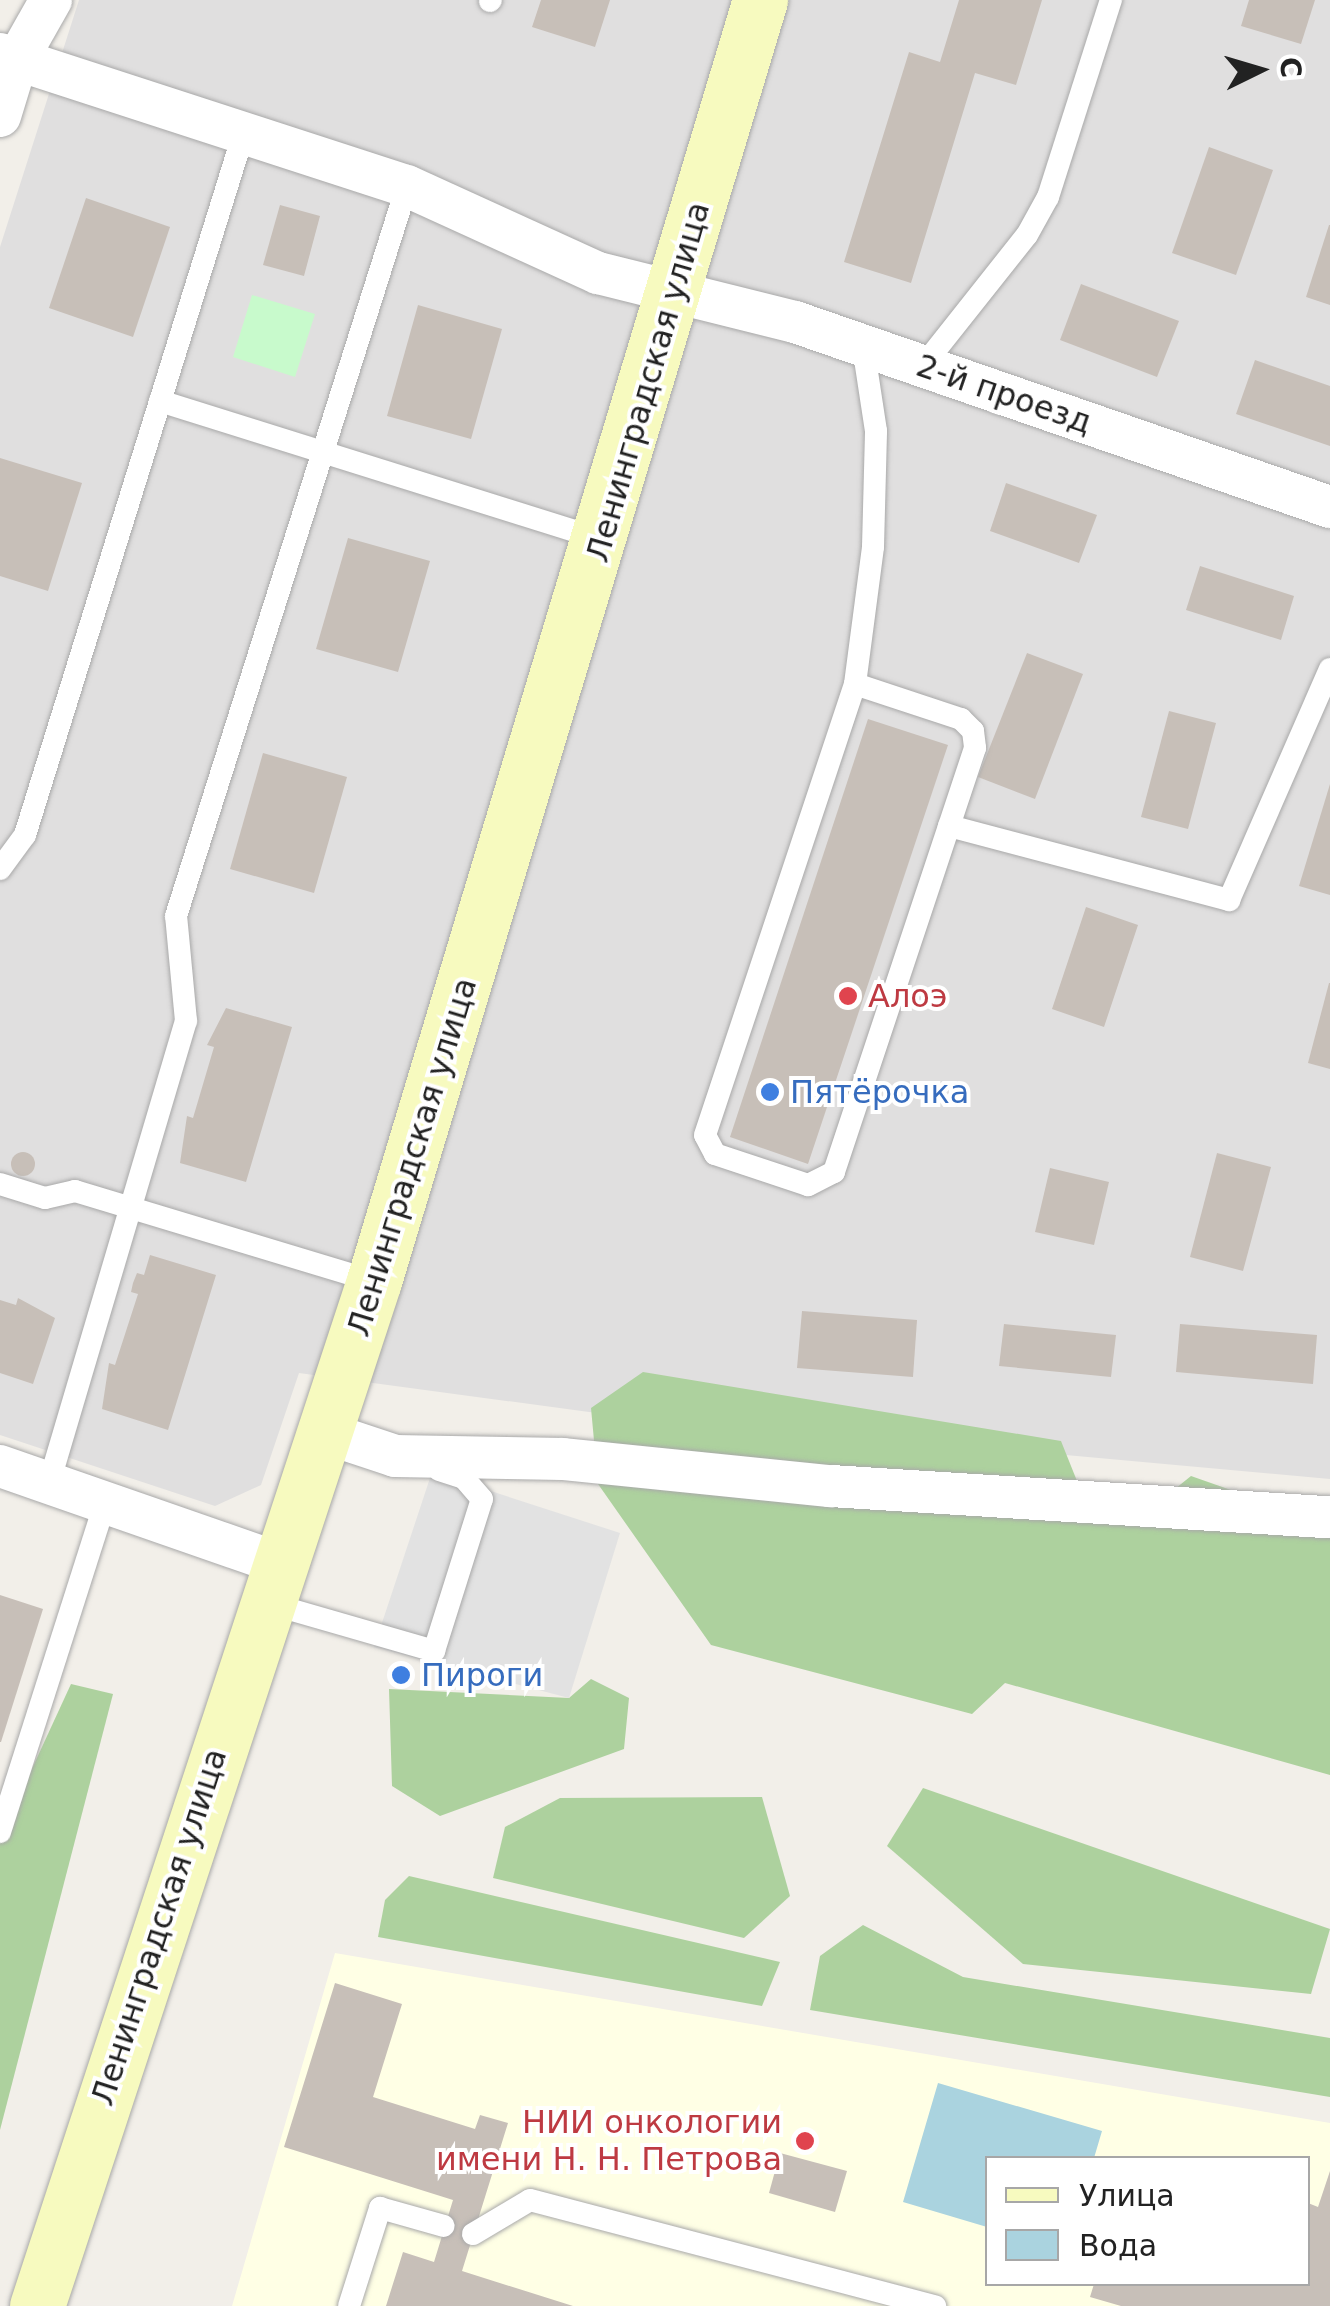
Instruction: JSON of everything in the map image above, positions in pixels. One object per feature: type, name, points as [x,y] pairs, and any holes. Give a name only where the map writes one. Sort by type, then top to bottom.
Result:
[{"type":"main road","name":"Ленинградская улица","points":[[37,2306],[374,1280],[602,540],[760,0]]},
{"type":"street","points":[[0,116],[8,57],[51,0]]},
{"type":"street","name":"2-й проезд","points":[[8,57],[406,186],[598,274],[863,346],[1330,507]]},
{"type":"street","points":[[326,1432],[395,1456],[562,1460],[831,1486],[1330,1517]]},
{"type":"street","points":[[0,1466],[105,1502],[275,1584]]},
{"type":"lane","points":[[922,366],[1028,235],[1048,197],[1111,0]]},
{"type":"lane","points":[[0,869],[24,835],[244,132]]},
{"type":"lane","points":[[50,1483],[186,1021],[176,916],[406,186]]},
{"type":"lane","points":[[855,684],[961,720],[974,731],[975,748],[834,1172],[808,1185],[715,1154],[705,1134],[855,684],[873,547],[875,470],[863,346]]},
{"type":"lane","points":[[160,401],[602,540]]},
{"type":"lane","points":[[949,826],[1229,900],[1330,669]]},
{"type":"lane","points":[[0,1184],[46,1198],[75,1191],[374,1280]]},
{"type":"lane","points":[[275,1584],[434,1651],[482,1499],[464,1478],[395,1456]]},
{"type":"lane","points":[[0,1832],[105,1502]]},
{"type":"lane","points":[[474,2234],[530,2200],[935,2306]]},
{"type":"lane","points":[[349,2306],[380,2208],[444,2226]]},
{"type":"shaded area","points":[[79,0],[1330,0],[1330,1479],[589,1412],[299,1373],[261,1485],[215,1506],[0,1435],[0,247]]},
{"type":"shaded area","points":[[432,1472],[620,1533],[569,1698],[374,1647]]},
{"type":"shaded area","name":"НИИ онкологии имени Н. Н. Петрова","points":[[335,1953],[1330,2123],[1330,2306],[232,2306]]},
{"type":"green space","points":[[252,295],[315,314],[295,377],[233,357]]},
{"type":"green space","points":[[643,1372],[1061,1441],[1079,1486],[1155,1505],[1191,1476],[1330,1525],[1330,1775],[1005,1683],[972,1714],[711,1645],[598,1484],[591,1408]]},
{"type":"green space","points":[[591,1679],[629,1698],[624,1749],[440,1816],[392,1786],[389,1689],[569,1698]]},
{"type":"green space","points":[[71,1684],[113,1694],[0,2130],[0,1838]]},
{"type":"green space","points":[[923,1788],[1330,1929],[1311,1994],[1023,1964],[887,1846]]},
{"type":"green space","points":[[762,1797],[790,1896],[744,1938],[493,1878],[505,1827],[560,1798]]},
{"type":"green space","points":[[409,1876],[780,1962],[762,2006],[378,1937],[385,1900]]},
{"type":"green space","points":[[863,1925],[963,1977],[1330,2038],[1330,2097],[810,2010],[820,1956]]},
{"type":"water","points":[[938,2083],[1102,2131],[1095,2156],[985,2156],[985,2226],[903,2202]]},
{"type":"building","points":[[541,0],[610,0],[595,47],[532,27]]},
{"type":"building","points":[[959,0],[1042,0],[1016,85],[975,73],[911,283],[844,262],[909,52],[940,62]]},
{"type":"building","points":[[1249,0],[1315,0],[1301,44],[1241,26]]},
{"type":"building","points":[[1209,147],[1273,170],[1236,275],[1172,253]]},
{"type":"building","points":[[86,198],[170,227],[133,337],[49,308]]},
{"type":"building","points":[[280,205],[320,216],[304,276],[263,265]]},
{"type":"building","points":[[1330,225],[1330,305],[1306,297]]},
{"type":"building","points":[[1081,284],[1179,321],[1157,377],[1060,340]]},
{"type":"building","points":[[418,305],[502,329],[471,439],[387,416]]},
{"type":"building","points":[[1255,360],[1330,386],[1330,446],[1236,414]]},
{"type":"building","points":[[0,458],[82,483],[48,591],[0,576]]},
{"type":"building","points":[[1006,483],[1097,515],[1079,563],[990,531]]},
{"type":"building","points":[[348,538],[430,561],[398,672],[316,649]]},
{"type":"building","points":[[1200,566],[1294,596],[1281,640],[1186,610]]},
{"type":"building","points":[[1027,653],[1083,674],[1035,799],[978,777]]},
{"type":"building","points":[[1169,711],[1216,723],[1188,829],[1141,817]]},
{"type":"building","points":[[868,719],[948,745],[808,1164],[730,1137]]},
{"type":"building","points":[[263,753],[347,777],[314,893],[230,869]]},
{"type":"building","points":[[1330,784],[1330,895],[1299,886]]},
{"type":"building","points":[[1086,907],[1138,925],[1104,1027],[1052,1009]]},
{"type":"building","points":[[1330,983],[1330,1069],[1308,1063]]},
{"type":"building","points":[[226,1008],[292,1027],[246,1182],[180,1163],[187,1116],[193,1118],[214,1047],[207,1045]]},
{"type":"building","points":[[23,1152],[35,1164],[23,1176],[11,1164]]},
{"type":"building","points":[[1217,1153],[1271,1167],[1243,1271],[1190,1257]]},
{"type":"building","points":[[1050,1168],[1109,1182],[1094,1245],[1035,1232]]},
{"type":"building","points":[[150,1255],[216,1275],[168,1430],[102,1409],[109,1363],[115,1365],[138,1294],[131,1292],[133,1283],[137,1273],[144,1275]]},
{"type":"building","points":[[18,1298],[55,1318],[33,1384],[0,1373],[0,1300],[16,1305]]},
{"type":"building","points":[[802,1311],[917,1320],[913,1377],[797,1368]]},
{"type":"building","points":[[1004,1324],[1116,1335],[1111,1377],[999,1366]]},
{"type":"building","points":[[1180,1324],[1317,1335],[1313,1384],[1176,1372]]},
{"type":"building","points":[[0,1595],[43,1609],[1,1742],[0,1742]]},
{"type":"building","points":[[335,1983],[402,2004],[373,2097],[475,2129],[480,2115],[508,2123],[462,2271],[573,2306],[386,2306],[403,2252],[434,2262],[453,2200],[284,2147]]},
{"type":"building","points":[[780,2153],[847,2171],[835,2212],[769,2193]]},
{"type":"building","points":[[1330,2171],[1330,2306],[1121,2306],[1090,2297],[1093,2286],[1310,2286],[1310,2204],[1318,2207]]},
{"type":"place","name":"Алоэ","points":[[848,996]]},
{"type":"place","name":"Пятёрочка","points":[[770,1092]]},
{"type":"place","name":"Пироги","points":[[401,1675]]},
{"type":"place","name":"НИИ онкологии имени Н. Н. Петрова","points":[[805,2141]]}]
